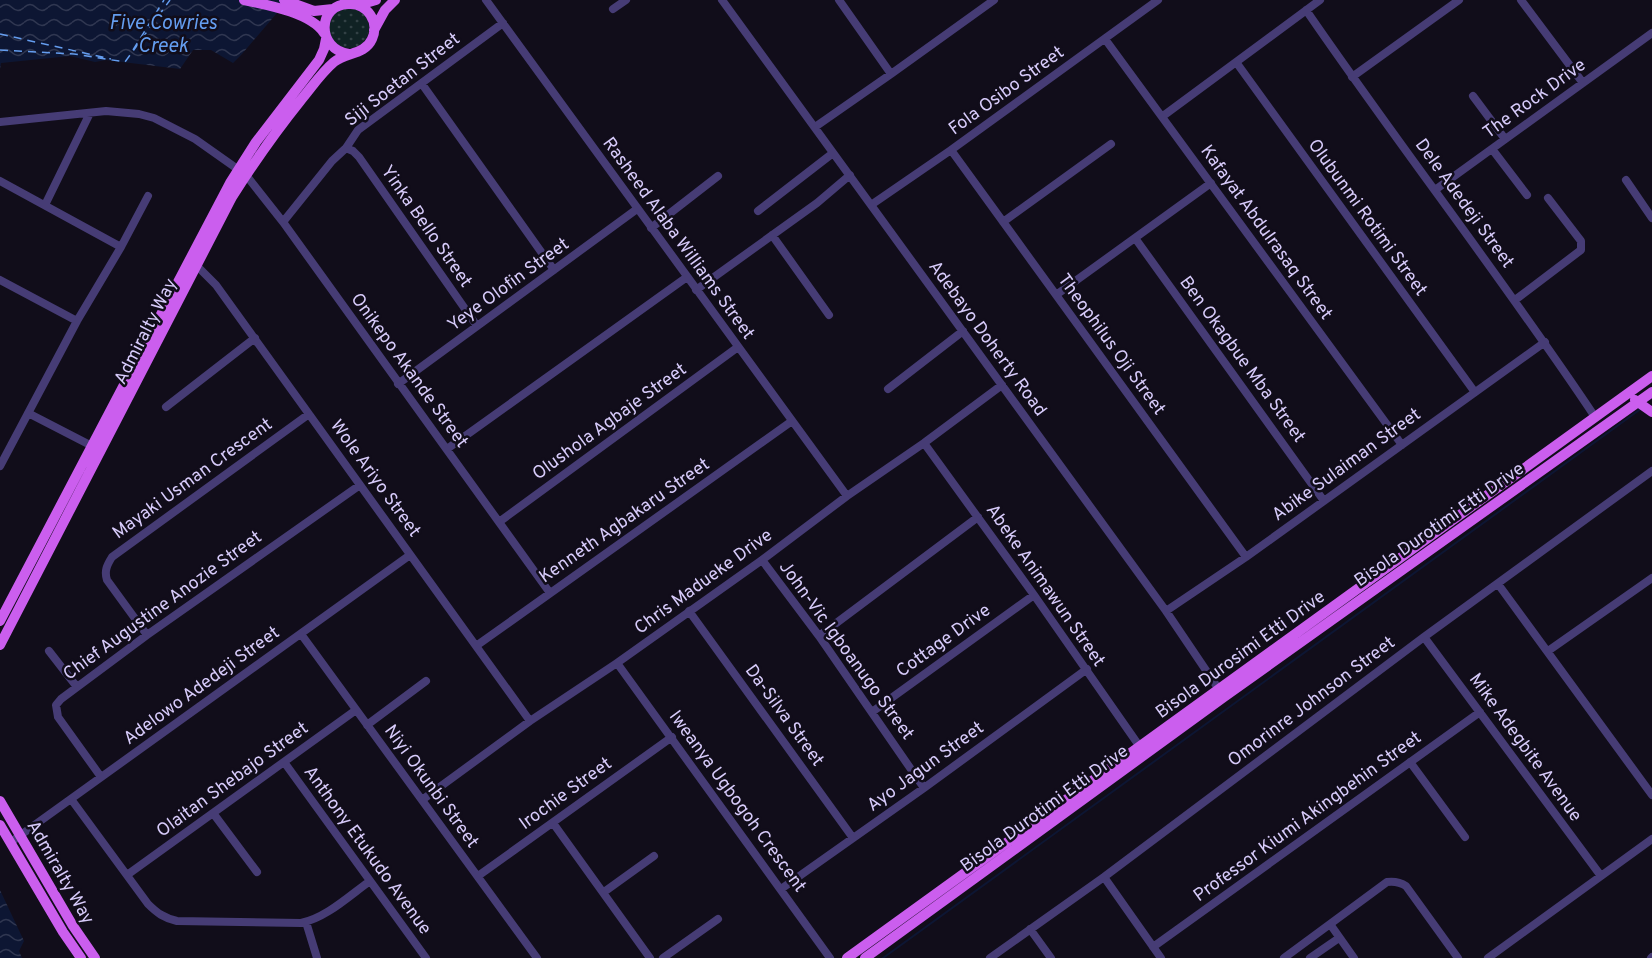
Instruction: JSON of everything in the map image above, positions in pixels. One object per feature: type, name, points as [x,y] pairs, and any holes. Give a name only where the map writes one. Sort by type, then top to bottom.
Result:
[{"type":"main road","points":[[244,0],[307,14],[345,4],[358,5],[376,0]]},
{"type":"main road","points":[[284,0],[316,22],[336,50],[349,54],[363,49],[373,38],[371,15],[358,5]]},
{"type":"main road","points":[[374,31],[385,10],[395,0]]},
{"type":"main road","points":[[325,36],[326,20],[333,9]]},
{"type":"main road","name":"Admiralty Way","points":[[0,621],[92,446],[192,265],[232,198],[256,142],[318,60],[324,50],[325,36]]},
{"type":"main road","name":"Admiralty Way","points":[[242,173],[260,154],[319,78],[336,60],[349,54]]},
{"type":"main road","name":"Admiralty Way","points":[[0,645],[192,265]]},
{"type":"main road","name":"Bisola Durosimi Etti Drive","points":[[847,958],[1140,747],[1221,693],[1652,376]]},
{"type":"main road","points":[[1636,388],[1648,401]]},
{"type":"main road","points":[[1624,396],[1648,401]]},
{"type":"main road","name":"Bisola Durotimi Etti Drive","points":[[865,958],[1221,693],[1648,401]]},
{"type":"main road","name":"Admiralty Way","points":[[0,801],[73,926],[95,958]]},
{"type":"main road","name":"Admiralty Way","points":[[0,825],[79,957]]},
{"type":"street","name":"Rasheed Alaba Williams Street","points":[[486,0],[847,496]]},
{"type":"street","points":[[613,9],[626,0]]},
{"type":"street","name":"Adebayo Doherty Road","points":[[722,0],[1166,611],[1221,693]]},
{"type":"street","points":[[815,127],[993,0]]},
{"type":"street","name":"Fola Osibo Street","points":[[871,205],[1158,0]]},
{"type":"street","points":[[1163,116],[1320,0]]},
{"type":"street","points":[[1352,77],[1459,0]]},
{"type":"street","points":[[1521,0],[1582,83]]},
{"type":"street","points":[[841,1],[891,74]]},
{"type":"street","name":"Dele Adedeji Street","points":[[1306,10],[1352,77],[1545,342],[1596,417]]},
{"type":"street","name":"Siji Soetan Street","points":[[283,222],[332,161],[346,148],[358,130],[502,23]]},
{"type":"street","name":"The Rock Drive","points":[[1435,190],[1652,33]]},
{"type":"street","name":"Kafayat Abdulrasaq Street","points":[[1105,39],[1402,445]]},
{"type":"street","name":"Olubunmi Rotimi Street","points":[[1236,62],[1474,392]]},
{"type":"street","points":[[422,84],[554,270]]},
{"type":"street","points":[[1473,96],[1505,139]]},
{"type":"street","points":[[45,205],[90,113]]},
{"type":"street","name":"Onikepo Akande Street","points":[[0,122],[90,113],[139,114],[160,120],[195,139],[242,173],[283,222],[550,593]]},
{"type":"street","points":[[1003,222],[1111,144]]},
{"type":"street","name":"Yinka Bello Street","points":[[346,148],[359,157],[477,327]]},
{"type":"street","points":[[1492,149],[1527,195]]},
{"type":"street","name":"Theophilus Oji Street","points":[[951,150],[1246,557]]},
{"type":"street","points":[[758,211],[833,153]]},
{"type":"street","points":[[651,228],[718,176]]},
{"type":"street","points":[[696,290],[817,203],[850,176]]},
{"type":"street","points":[[1626,180],[1652,218]]},
{"type":"street","points":[[0,181],[121,247]]},
{"type":"street","points":[[1056,295],[1211,183]]},
{"type":"street","points":[[0,466],[76,321],[121,247],[148,196]]},
{"type":"street","points":[[1515,300],[1581,250],[1581,241],[1548,198]]},
{"type":"street","name":"Yeye Olofin Street","points":[[398,384],[637,209]]},
{"type":"street","points":[[772,235],[829,315]]},
{"type":"street","name":"Ben Okagbue Mba Street","points":[[1135,238],[1324,501]]},
{"type":"street","name":"Wole Ariyo Street","points":[[192,265],[216,285],[530,721]]},
{"type":"street","points":[[447,449],[687,277]]},
{"type":"street","points":[[0,281],[76,321]]},
{"type":"street","points":[[888,389],[963,331]]},
{"type":"street","points":[[166,407],[255,338]]},
{"type":"street","name":"Abike Sulaiman Street","points":[[1166,611],[1246,557],[1545,342]]},
{"type":"street","name":"Olushola Agbaje Street","points":[[499,522],[738,347]]},
{"type":"street","name":"Chris Madueke Drive","points":[[422,800],[530,721],[617,663],[762,560],[1002,385]]},
{"type":"street","points":[[28,413],[92,446]]},
{"type":"street","name":"Mayaki Usman Crescent","points":[[147,635],[107,580],[105,574],[112,557],[309,414]]},
{"type":"street","name":"Kenneth Agbakaru Street","points":[[476,646],[792,421]]},
{"type":"street","name":"Abeke Animawun Street","points":[[924,444],[1087,669],[1140,747]]},
{"type":"street","name":"Omorinre Johnson Street","points":[[990,958],[1104,877],[1424,637],[1652,471]]},
{"type":"street","name":"Chief Augustine Anozie Street","points":[[101,777],[58,717],[56,705],[61,699],[147,635],[360,485]]},
{"type":"street","points":[[819,636],[978,518]]},
{"type":"street","name":"Adelowo Adedeji Street","points":[[10,842],[410,555]]},
{"type":"street","name":"John-Vic Igboanugo Street","points":[[762,560],[819,636],[924,788]]},
{"type":"street","points":[[1548,651],[1652,578]]},
{"type":"street","points":[[1498,584],[1652,795]]},
{"type":"street","name":"Cottage Drive","points":[[872,712],[1034,596]]},
{"type":"street","name":"Da-Silva Street","points":[[689,611],[853,838]]},
{"type":"street","name":"Niyi Okunbi Street","points":[[301,634],[537,958]]},
{"type":"street","name":"Mike Adegbite Avenue","points":[[1424,637],[1600,876]]},
{"type":"street","points":[[49,651],[77,687]]},
{"type":"street","name":"Iweanya Ugbogoh Crescent","points":[[617,663],[830,958]]},
{"type":"street","name":"Ayo Jagun Street","points":[[781,889],[1087,669]]},
{"type":"street","points":[[367,725],[426,681]]},
{"type":"street","name":"Olaitan Shebajo Street","points":[[127,874],[356,710]]},
{"type":"street","name":"Professor Kiumi Akingbehin Street","points":[[1153,947],[1480,712]]},
{"type":"street","name":"Irochie Street","points":[[478,876],[672,737]]},
{"type":"street","name":"Anthony Etukudo Avenue","points":[[284,762],[426,958]]},
{"type":"street","points":[[1410,762],[1465,837]]},
{"type":"street","points":[[71,799],[148,904],[166,919],[306,922],[321,915],[370,881]]},
{"type":"street","points":[[213,813],[256,872]]},
{"type":"street","points":[[553,823],[650,958]]},
{"type":"street","points":[[1488,958],[1652,839]]},
{"type":"street","points":[[604,892],[654,856]]},
{"type":"street","points":[[1104,877],[1161,958]]},
{"type":"street","points":[[1284,958],[1387,882],[1400,882],[1406,886],[1458,958]]},
{"type":"street","points":[[663,958],[718,919]]},
{"type":"street","points":[[306,922],[317,958]]},
{"type":"street","points":[[1330,924],[1354,958]]},
{"type":"street","points":[[1030,929],[1051,958]]},
{"type":"street","points":[[1310,958],[1340,938]]},
{"type":"shaded area","points":[[349,8],[357,9],[363,14],[368,20],[368,36],[363,42],[357,47],[349,48],[341,47],[335,42],[330,36],[329,28],[330,20],[335,14],[341,9]]},
{"type":"water","name":"Five Cowries Creek","points":[[0,0],[288,0],[233,63],[211,50],[193,50],[180,69],[106,60],[95,62],[70,56],[1,63],[0,69]]},
{"type":"water","points":[[0,890],[24,941],[19,951],[22,958],[0,958]]},
{"type":"waterway","points":[[883,958],[1642,408]]},
{"type":"ferry route","points":[[133,50],[164,0]]},
{"type":"ferry route","points":[[0,50],[74,54],[125,62],[170,0]]},
{"type":"ferry route","points":[[0,34],[111,59]]}]
